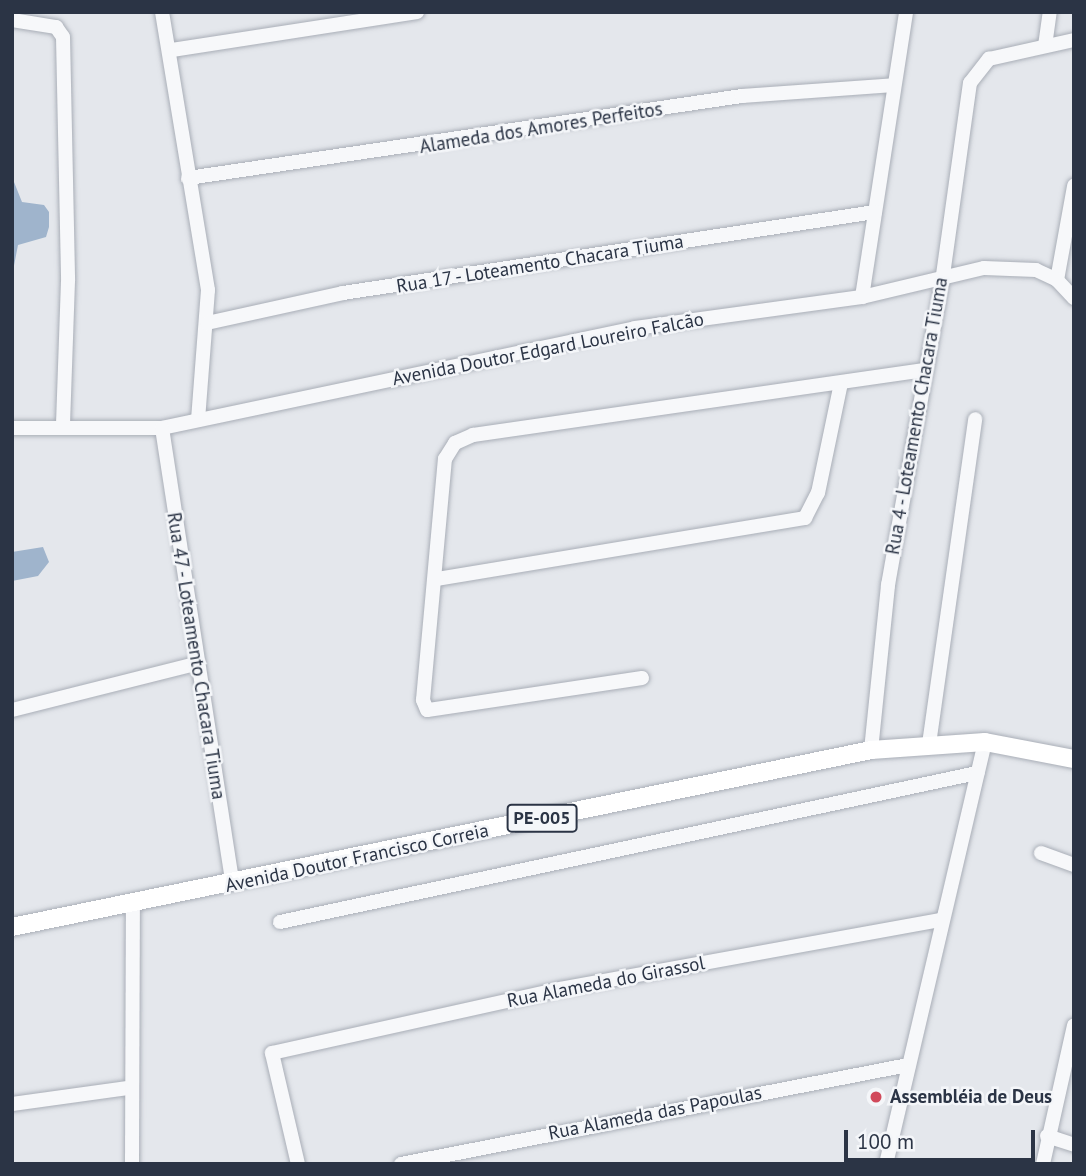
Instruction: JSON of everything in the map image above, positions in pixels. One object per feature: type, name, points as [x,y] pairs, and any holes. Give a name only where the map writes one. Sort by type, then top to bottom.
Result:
[{"type":"main road","name":"Avenida Doutor Francisco Correia","points":[[12,927],[133,906],[872,750],[985,742],[1074,759]]},
{"type":"street","points":[[162,12],[172,50],[188,178],[208,290],[198,420]]},
{"type":"street","points":[[172,50],[417,12]]},
{"type":"street","points":[[862,297],[906,12]]},
{"type":"street","points":[[1050,12],[1045,46],[1074,40]]},
{"type":"street","points":[[12,20],[57,27],[63,37],[68,281],[63,427]]},
{"type":"street","name":"Rua 4 - Loteamento Chacara Tiuma","points":[[872,750],[888,584],[924,370],[942,282],[970,83],[989,59],[1045,46]]},
{"type":"street","name":"Alameda dos Amores Perfeitos","points":[[188,178],[742,96],[894,85]]},
{"type":"street","points":[[1057,281],[1074,186]]},
{"type":"street","name":"Rua 17 - Loteamento Chacara Tiuma","points":[[207,323],[343,293],[875,212]]},
{"type":"street","name":"Avenida Doutor Edgard Loureiro Falcão","points":[[12,428],[162,428],[635,328],[862,297],[1002,267],[1036,270],[1057,281],[1074,298]]},
{"type":"street","points":[[642,678],[437,712],[427,710],[423,700],[437,579],[445,459],[455,443],[473,435],[924,370]]},
{"type":"street","points":[[437,579],[788,522],[814,509],[841,383]]},
{"type":"street","points":[[929,744],[975,419]]},
{"type":"street","name":"Rua 47 - Loteamento Chacara Tiuma","points":[[162,428],[195,664],[233,884]]},
{"type":"street","points":[[12,710],[195,664]]},
{"type":"street","points":[[886,1164],[941,920],[985,742]]},
{"type":"street","points":[[280,922],[977,773]]},
{"type":"street","points":[[1041,853],[1074,864]]},
{"type":"street","points":[[132,1164],[128,1088],[135,1027],[133,906]]},
{"type":"street","name":"Rua Alameda do Girassol","points":[[298,1164],[272,1054],[561,989],[941,920]]},
{"type":"street","points":[[1043,1164],[1047,1136],[1070,1054],[1074,1025]]},
{"type":"street","name":"Rua Alameda das Papoulas","points":[[401,1164],[908,1065]]},
{"type":"street","points":[[12,1104],[128,1088]]},
{"type":"street","points":[[1047,1136],[1074,1145]]},
{"type":"water","points":[[12,177],[22,202],[44,205],[49,212],[49,227],[46,237],[18,245],[12,276]]},
{"type":"water","points":[[43,547],[49,562],[38,576],[12,581],[12,552]]},
{"type":"place","name":"Assembléia de Deus","points":[[876,1097]]}]
